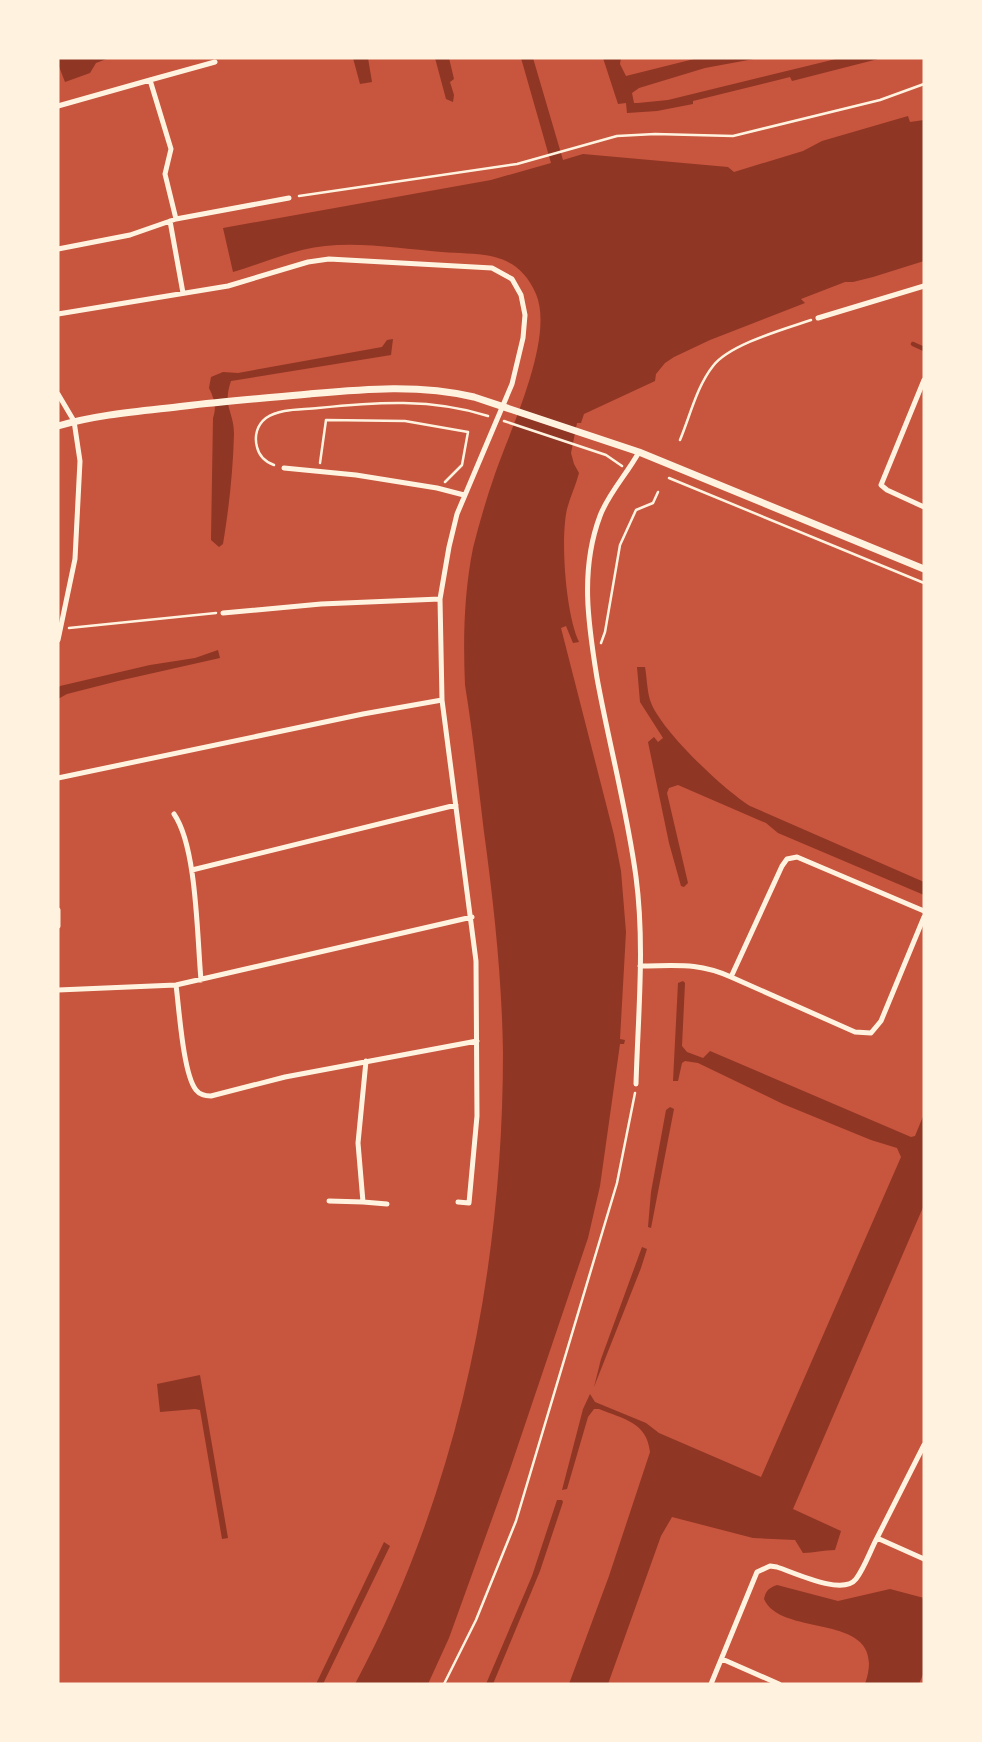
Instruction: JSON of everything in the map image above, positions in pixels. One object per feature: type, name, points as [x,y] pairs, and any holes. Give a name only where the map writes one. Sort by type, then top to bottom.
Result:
[{"type":"street","points":[[58,106],[215,62]]},
{"type":"street","points":[[150,80],[172,149],[165,174],[183,293]]},
{"type":"street","points":[[58,249],[130,235],[173,220],[289,198]]},
{"type":"street","points":[[58,314],[228,286],[308,262],[337,259],[492,268],[506,274],[516,285],[524,305],[523,338],[512,384],[464,495],[449,547],[440,599],[442,700],[476,961],[477,1116],[469,1203],[458,1202]]},
{"type":"street","points":[[818,318],[924,286]]},
{"type":"street","points":[[924,380],[881,485],[924,507]]},
{"type":"street","points":[[58,426],[74,421],[232,401],[398,388],[448,391],[474,397],[639,452],[924,569]]},
{"type":"street","points":[[58,394],[74,421],[80,461],[78,530],[73,571],[58,640]]},
{"type":"street","points":[[636,1084],[640,916],[635,873],[589,628],[587,591],[590,551],[606,501],[626,476],[639,452]]},
{"type":"street","points":[[284,468],[437,488],[464,495]]},
{"type":"street","points":[[223,613],[309,605],[440,599]]},
{"type":"street","points":[[58,778],[442,700]]},
{"type":"street","points":[[192,870],[456,805]]},
{"type":"street","points":[[174,814],[180,822],[192,870],[201,980]]},
{"type":"street","points":[[731,977],[782,866],[792,857],[924,911]]},
{"type":"street","points":[[58,910],[58,926]]},
{"type":"street","points":[[58,990],[176,985],[472,917]]},
{"type":"street","points":[[640,966],[710,968],[855,1032],[871,1032],[881,1021],[924,917]]},
{"type":"street","points":[[176,985],[183,1044],[195,1089],[202,1095],[211,1096],[285,1077],[477,1041]]},
{"type":"street","points":[[363,1202],[358,1143],[366,1061]]},
{"type":"street","points":[[329,1201],[387,1204]]},
{"type":"street","points":[[712,1684],[757,1572],[770,1566],[777,1567],[832,1586],[844,1586],[857,1578],[924,1445]]},
{"type":"street","points":[[877,1538],[924,1559]]},
{"type":"street","points":[[722,1659],[779,1684]]},
{"type":"path","points":[[289,198],[517,164],[617,136],[733,136],[880,100],[924,84]]},
{"type":"path","points":[[680,440],[706,377],[720,359],[765,336],[818,318]]},
{"type":"path","points":[[284,468],[263,458],[256,445],[257,431],[261,423],[276,413],[386,402],[411,402],[472,411]]},
{"type":"path","points":[[319,471],[326,420],[405,421],[468,432],[462,465],[437,488]]},
{"type":"path","points":[[510,423],[596,452],[624,467]]},
{"type":"path","points":[[669,478],[924,583]]},
{"type":"path","points":[[594,655],[605,632],[620,545],[636,510],[653,503],[658,492]]},
{"type":"path","points":[[61,628],[223,613]]},
{"type":"path","points":[[444,1684],[476,1620],[516,1521],[617,1183],[636,1084]]},
{"type":"shaded area","points":[[58,58],[109,58],[96,63],[90,73],[65,82]]},
{"type":"shaded area","points":[[353,58],[368,58],[372,82],[360,84]]},
{"type":"shaded area","points":[[435,58],[449,58],[454,79],[450,82],[453,102],[446,99]]},
{"type":"shaded area","points":[[521,58],[533,58],[563,160],[583,154],[728,167],[734,172],[803,151],[822,141],[908,116],[910,122],[924,120],[924,261],[873,277],[845,282],[801,299],[805,303],[710,340],[665,363],[656,374],[655,381],[584,414],[581,423],[577,423],[571,453],[579,473],[567,509],[564,558],[571,614],[579,642],[573,643],[566,626],[561,628],[614,835],[621,871],[626,932],[620,1039],[625,1040],[624,1044],[620,1044],[600,1186],[588,1238],[510,1469],[449,1638],[428,1684],[355,1684],[391,1611],[422,1535],[447,1457],[468,1378],[494,1216],[501,1135],[501,998],[491,887],[465,685],[465,616],[473,548],[491,486],[528,386],[540,335],[540,313],[536,294],[528,280],[519,269],[497,258],[384,246],[339,245],[302,250],[233,272],[223,228],[491,180],[551,163]]},
{"type":"shaded area","points":[[603,58],[621,58],[620,64],[626,76],[698,58],[759,58],[705,68],[639,88],[632,93],[634,103],[638,103],[668,100],[840,58],[882,58],[792,81],[790,77],[693,101],[693,104],[627,113],[626,103],[618,104]]},
{"type":"shaded area","points":[[393,339],[391,355],[231,381],[228,403],[234,426],[233,462],[223,544],[219,547],[211,540],[215,406],[209,388],[211,377],[223,372],[238,373],[382,347],[387,340]]},
{"type":"shaded area","points":[[218,650],[220,658],[118,681],[67,694],[58,699],[60,686],[150,665],[195,658]]},
{"type":"shaded area","points":[[637,667],[645,667],[650,700],[666,727],[709,773],[739,798],[750,806],[924,882],[924,895],[778,833],[766,823],[678,785],[669,788],[667,793],[688,883],[684,887],[681,886],[648,742],[654,737],[658,742],[663,738],[640,702]]},
{"type":"shaded area","points":[[683,981],[682,1046],[687,1052],[703,1058],[710,1051],[911,1137],[915,1136],[924,1114],[924,1205],[793,1509],[841,1531],[835,1550],[803,1553],[795,1540],[753,1538],[672,1517],[661,1536],[608,1684],[569,1684],[609,1576],[650,1452],[648,1442],[639,1428],[625,1419],[594,1409],[588,1417],[567,1489],[562,1490],[583,1409],[590,1394],[595,1402],[761,1477],[901,1157],[897,1148],[783,1104],[698,1063],[682,1063],[678,1081],[673,1081],[678,983]]},
{"type":"shaded area","points":[[670,1107],[674,1109],[651,1228],[648,1227],[651,1192],[666,1110]]},
{"type":"shaded area","points":[[642,1247],[647,1249],[641,1268],[594,1387],[601,1359]]},
{"type":"shaded area","points":[[200,1375],[228,1538],[222,1539],[200,1410],[160,1412],[157,1384]]},
{"type":"shaded area","points":[[557,1500],[563,1502],[540,1571],[493,1684],[486,1684],[532,1576]]},
{"type":"shaded area","points":[[384,1542],[390,1546],[323,1684],[316,1684]]},
{"type":"shaded area","points":[[777,1585],[838,1601],[890,1589],[924,1598],[924,1672],[919,1684],[865,1684],[869,1660],[863,1645],[849,1635],[791,1619],[775,1611],[764,1599],[768,1590]]},
{"type":"waterway","points":[[913,344],[924,349]]}]
